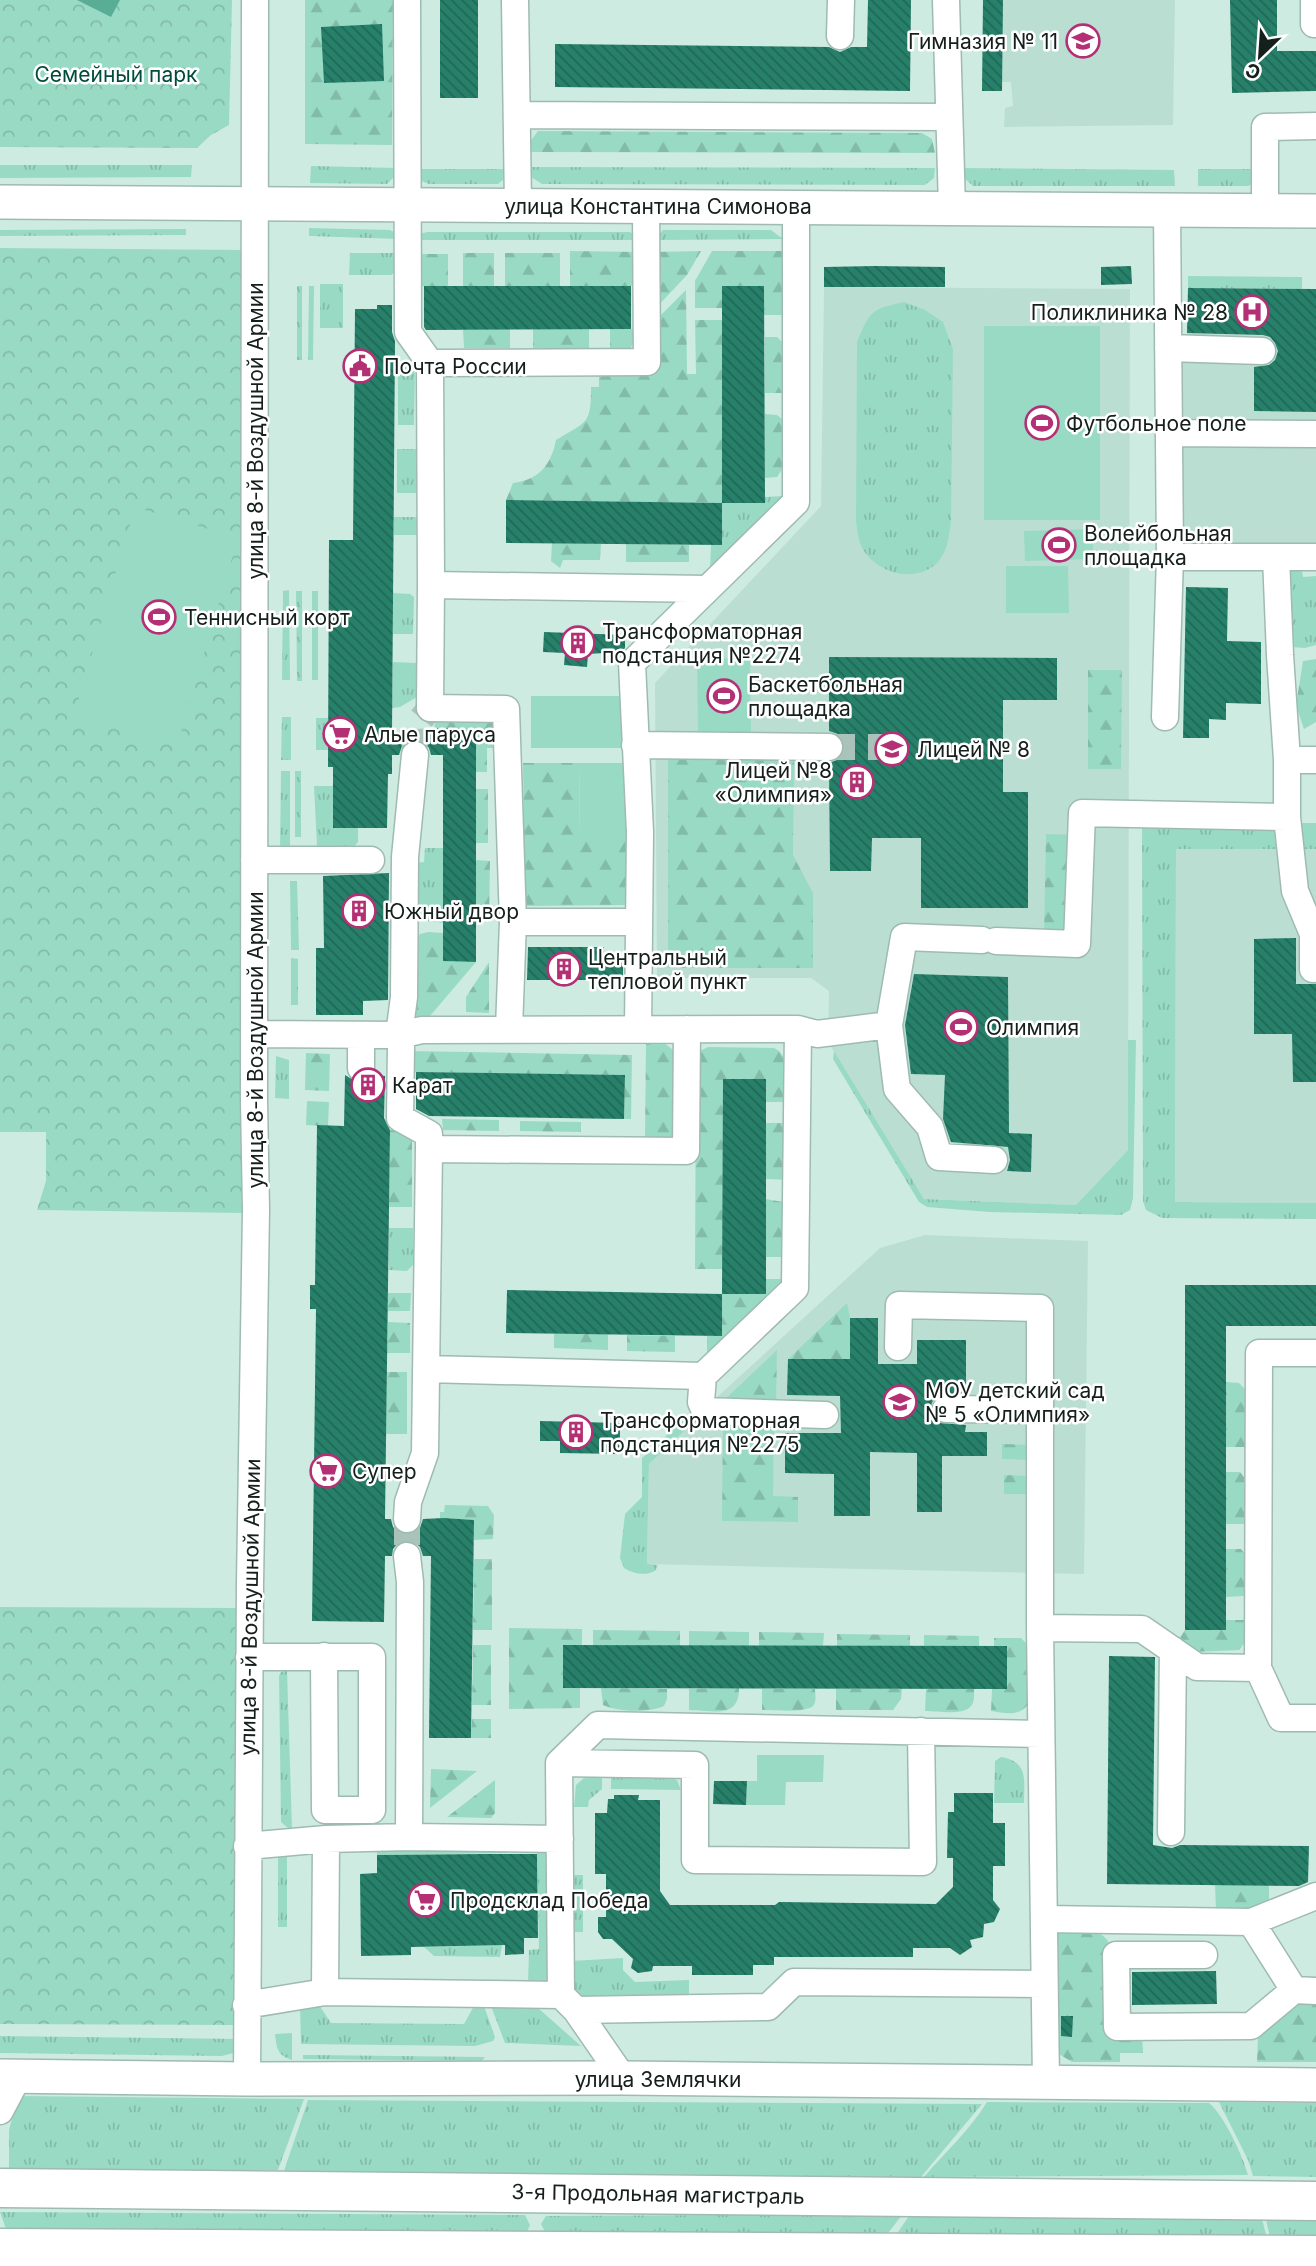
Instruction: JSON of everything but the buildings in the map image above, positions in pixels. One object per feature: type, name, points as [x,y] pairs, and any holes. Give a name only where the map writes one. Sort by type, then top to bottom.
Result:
[{"type":"highway","name":"3-я Продольная магистраль","points":[[3,2181],[1316,2202]]},
{"type":"highway","points":[[0,2248],[360,2258],[1267,2261],[1316,2255]]},
{"type":"main road","name":"улица Константина Симонова","points":[[0,202],[1316,211]]},
{"type":"main road","name":"улица Землячки","points":[[9,2077],[623,2078],[1316,2085]]},
{"type":"street","name":"улица 8-й Воздушной Армии","points":[[247,2079],[249,1657],[256,1235],[255,0]]},
{"type":"street","points":[[407,0],[408,332],[430,363],[430,708],[506,709],[513,922],[509,1029]]},
{"type":"street","points":[[515,0],[518,206]]},
{"type":"street","points":[[840,36],[841,0]]},
{"type":"street","points":[[946,0],[952,208]]},
{"type":"street","points":[[1314,0],[1316,24]]},
{"type":"street","points":[[517,115],[949,117]]},
{"type":"street","points":[[1265,210],[1265,127],[1316,127]]},
{"type":"street","points":[[430,363],[647,362],[646,206]]},
{"type":"street","points":[[638,1029],[640,832],[632,663],[796,502],[796,207]]},
{"type":"street","points":[[1165,717],[1170,557],[1167,210]]},
{"type":"street","points":[[1168,348],[1262,351]]},
{"type":"street","points":[[1169,433],[1316,434]]},
{"type":"street","points":[[1170,557],[1316,557]]},
{"type":"street","points":[[1276,557],[1279,655],[1287,760],[1287,817],[1295,891],[1313,934],[1313,969]]},
{"type":"street","points":[[431,585],[707,589]]},
{"type":"street","points":[[635,745],[829,747]]},
{"type":"street","points":[[407,1519],[408,1502],[425,1453],[429,1149],[429,1134],[400,1118],[399,1035],[404,997],[405,857],[415,755]]},
{"type":"street","points":[[1287,760],[1316,760]]},
{"type":"street","points":[[994,1160],[939,1157],[930,1127],[897,1089],[889,1025],[904,937],[1077,944],[1082,813],[1287,817]]},
{"type":"street","points":[[254,860],[371,860]]},
{"type":"street","points":[[513,922],[639,922]]},
{"type":"street","points":[[254,1034],[399,1035],[422,1030],[509,1029],[798,1029],[817,1034],[889,1025]]},
{"type":"street","points":[[429,1149],[686,1151],[687,1029]]},
{"type":"street","points":[[798,1029],[795,1288],[703,1376],[701,1402],[705,1411],[825,1415]]},
{"type":"street","points":[[361,1035],[361,1068]]},
{"type":"street","points":[[898,1347],[899,1305],[1040,1308],[1040,1628],[1046,2083]]},
{"type":"street","points":[[1316,1353],[1259,1353],[1258,1668],[1281,1718],[1316,1718]]},
{"type":"street","points":[[426,1369],[703,1376]]},
{"type":"street","points":[[946,1409],[1041,1410]]},
{"type":"street","points":[[407,1556],[410,1581],[409,1837]]},
{"type":"street","points":[[1040,1628],[1142,1629],[1197,1667],[1258,1668]]},
{"type":"street","points":[[1171,1832],[1173,1650]]},
{"type":"street","points":[[249,1657],[324,1657],[372,1657],[372,1810],[325,1810],[324,1657]]},
{"type":"street","points":[[623,2078],[568,2002],[559,1763],[598,1725],[1041,1734]]},
{"type":"street","points":[[559,1763],[695,1765],[695,1860],[923,1862],[922,1731]]},
{"type":"street","points":[[247,1846],[326,1839],[409,1837],[561,1839]]},
{"type":"street","points":[[325,1992],[326,1839]]},
{"type":"street","points":[[1044,1919],[1251,1922],[1316,1896]]},
{"type":"street","points":[[1115,1922],[1117,2027],[1251,2025],[1305,1991],[1251,1922]]},
{"type":"street","points":[[1116,1955],[1204,1955]]},
{"type":"street","points":[[246,2004],[325,1992],[768,2007],[794,1982],[1044,1984]]},
{"type":"street","points":[[0,2111],[9,2077]]},
{"type":"shaded area","points":[[77,0],[120,0],[111,17]]},
{"type":"shaded area","name":"Гимназия № 11","points":[[991,0],[1175,0],[1173,125],[1004,127],[1005,108],[1013,106],[1011,82],[993,82]]},
{"type":"shaded area","name":"Лицей № 8","points":[[824,287],[1130,289],[1128,1150],[1076,1205],[924,1199],[828,1042],[829,991],[811,978],[657,978],[655,683],[821,506]]},
{"type":"shaded area","points":[[1188,288],[1316,289],[1316,549],[1190,548],[1181,544],[1178,364],[1195,342],[1194,335],[1187,335]]},
{"type":"shaded area","points":[[1176,848],[1316,849],[1316,1203],[1175,1202]]},
{"type":"shaded area","name":"МОУ детский сад № 5 «Олимпия»","points":[[925,1235],[1088,1241],[1084,1574],[647,1564],[649,1464],[715,1399],[880,1248]]},
{"type":"green space","name":"Семейный парк","points":[[0,0],[232,0],[229,125],[211,135],[197,148],[0,147]]},
{"type":"green space","points":[[305,0],[393,0],[392,145],[305,144]]},
{"type":"green space","points":[[538,131],[922,133],[932,139],[935,153],[529,152],[529,143]]},
{"type":"green space","points":[[0,165],[192,165],[191,177],[0,178]]},
{"type":"green space","points":[[311,166],[397,168],[394,177],[387,184],[310,183]]},
{"type":"green space","points":[[529,167],[935,168],[934,178],[925,185],[542,184],[531,177]]},
{"type":"green space","points":[[960,168],[1174,170],[1175,186],[973,186],[963,177]]},
{"type":"green space","points":[[414,169],[507,169],[505,178],[498,184],[429,184],[419,180]]},
{"type":"green space","points":[[1198,169],[1257,169],[1254,183],[1248,186],[1198,186]]},
{"type":"green space","points":[[309,228],[390,230],[396,233],[399,239],[309,236]]},
{"type":"green space","points":[[186,229],[186,235],[0,236],[0,230]]},
{"type":"green space","points":[[663,230],[771,230],[783,239],[654,240]]},
{"type":"green space","points":[[630,232],[640,240],[415,240],[420,234]]},
{"type":"green space","points":[[0,248],[246,250],[243,1213],[37,1210],[46,1181],[46,1132],[0,1132]]},
{"type":"green space","points":[[570,251],[640,252],[635,340],[630,349],[610,349],[610,329],[634,329],[634,286],[570,286]]},
{"type":"green space","points":[[701,251],[687,275],[654,310],[654,252]]},
{"type":"green space","points":[[712,251],[785,251],[785,315],[764,315],[764,286],[722,286],[722,308],[695,308],[695,281]]},
{"type":"green space","points":[[350,253],[400,253],[398,270],[391,275],[349,275]]},
{"type":"green space","points":[[463,253],[494,253],[494,286],[463,286]]},
{"type":"green space","points":[[505,253],[560,253],[560,286],[505,286]]},
{"type":"green space","points":[[416,254],[448,254],[448,287],[416,286]]},
{"type":"green space","points":[[1188,276],[1302,277],[1302,289],[1188,288]]},
{"type":"green space","points":[[320,284],[343,284],[343,328],[320,328]]},
{"type":"green space","points":[[297,286],[302,286],[302,360],[297,360]]},
{"type":"green space","points":[[309,286],[314,286],[313,360],[308,360]]},
{"type":"green space","points":[[686,290],[687,374],[696,374],[695,320],[722,320],[722,503],[506,500],[513,483],[530,479],[547,464],[556,440],[585,421],[590,409],[591,387],[599,387],[599,372],[654,369],[654,322]]},
{"type":"green space","points":[[904,302],[925,310],[943,322],[953,349],[949,537],[938,562],[918,573],[906,574],[883,568],[874,562],[860,543],[856,522],[857,342],[873,313]]},
{"type":"green space","name":"Футбольное поле","points":[[984,326],[1100,326],[1100,520],[984,520]]},
{"type":"green space","points":[[510,329],[510,348],[464,348],[463,330]]},
{"type":"green space","points":[[533,329],[589,329],[589,349],[533,348]]},
{"type":"green space","points":[[765,337],[777,337],[783,343],[783,393],[765,393]]},
{"type":"green space","points":[[398,366],[415,366],[414,425],[398,425]]},
{"type":"green space","points":[[765,414],[777,415],[782,419],[783,468],[777,477],[765,478]]},
{"type":"green space","points":[[397,449],[417,449],[416,493],[397,493]]},
{"type":"green space","points":[[783,496],[710,570],[711,545],[722,545],[722,503],[765,503],[765,497]]},
{"type":"green space","name":"Теннисный корт","points":[[135,507],[238,538],[177,746],[74,715]]},
{"type":"green space","points":[[394,517],[417,517],[417,535],[394,535]]},
{"type":"green space","name":"Волейбольная площадка","points":[[1093,529],[1093,559],[1025,561],[1024,531]]},
{"type":"green space","points":[[552,543],[601,544],[600,560],[563,560],[560,568],[551,561]]},
{"type":"green space","points":[[626,544],[689,545],[689,562],[626,562]]},
{"type":"green space","points":[[1301,564],[1303,577],[1316,576],[1316,645],[1305,648],[1291,647],[1289,571]]},
{"type":"green space","points":[[1006,566],[1068,566],[1069,613],[1006,613]]},
{"type":"green space","points":[[289,590],[290,680],[282,680],[283,591]]},
{"type":"green space","points":[[296,591],[302,591],[302,681],[297,681]]},
{"type":"green space","points":[[312,591],[318,591],[318,680],[312,680]]},
{"type":"green space","points":[[393,593],[410,594],[414,597],[413,634],[393,634]]},
{"type":"green space","name":"Баскетбольная площадка","points":[[750,658],[751,733],[698,733],[697,659]]},
{"type":"green space","points":[[1316,659],[1316,722],[1304,729],[1296,705],[1303,661]]},
{"type":"green space","points":[[393,662],[417,663],[417,697],[400,707],[392,708]]},
{"type":"green space","points":[[1088,670],[1122,670],[1121,769],[1088,769]]},
{"type":"green space","points":[[531,696],[625,696],[625,748],[531,748]]},
{"type":"green space","points":[[282,717],[291,717],[291,760],[281,760]]},
{"type":"green space","points":[[316,718],[328,718],[328,750],[316,750]]},
{"type":"green space","points":[[436,720],[491,720],[497,727],[501,748],[487,748],[487,772],[476,772],[463,732],[434,728]]},
{"type":"green space","points":[[668,755],[794,758],[793,855],[813,893],[813,968],[668,968]]},
{"type":"green space","points":[[523,763],[579,763],[580,839],[626,839],[626,905],[525,906]]},
{"type":"green space","points":[[579,763],[625,763],[626,839],[580,840]]},
{"type":"green space","points":[[281,771],[290,771],[290,851],[280,851]]},
{"type":"green space","points":[[295,771],[301,771],[301,837],[295,837]]},
{"type":"green space","points":[[314,786],[333,786],[334,828],[358,828],[358,842],[354,847],[322,851],[317,846]]},
{"type":"green space","points":[[476,789],[488,789],[488,843],[476,843]]},
{"type":"green space","points":[[1302,823],[1316,823],[1316,849],[1176,849],[1175,1202],[1316,1203],[1316,1219],[1162,1218],[1146,1210],[1143,1201],[1142,828],[1295,831]]},
{"type":"green space","points":[[1046,834],[1073,835],[1071,936],[1044,936]]},
{"type":"green space","points":[[425,848],[443,848],[443,923],[420,920],[414,914],[414,863],[424,862]]},
{"type":"green space","points":[[476,860],[490,861],[489,920],[476,920]]},
{"type":"green space","points":[[290,881],[297,881],[299,950],[291,950]]},
{"type":"green space","points":[[443,933],[443,961],[476,962],[424,1023],[417,1018],[414,1011],[415,942],[420,934]]},
{"type":"green space","points":[[291,958],[298,959],[298,1005],[291,1005]]},
{"type":"green space","points":[[489,962],[489,1013],[466,1012],[466,997]]},
{"type":"green space","points":[[1128,1040],[1136,1040],[1133,1198],[1130,1210],[1121,1215],[990,1212],[927,1207],[919,1202],[833,1059],[834,1051],[924,1199],[1076,1205],[1128,1150]]},
{"type":"green space","points":[[646,1041],[662,1041],[674,1051],[675,1135],[666,1140],[645,1140]]},
{"type":"green space","points":[[708,1047],[774,1048],[788,1063],[789,1102],[766,1102],[766,1079],[723,1079],[723,1269],[695,1269],[696,1061],[700,1051]]},
{"type":"green space","points":[[410,1051],[632,1055],[631,1119],[624,1119],[625,1075],[407,1072]]},
{"type":"green space","points":[[306,1053],[330,1054],[329,1091],[305,1090]]},
{"type":"green space","points":[[276,1056],[289,1060],[289,1099],[275,1098]]},
{"type":"green space","points":[[307,1101],[329,1102],[328,1126],[306,1125]]},
{"type":"green space","points":[[442,1119],[499,1120],[499,1131],[443,1130]]},
{"type":"green space","points":[[520,1121],[581,1122],[581,1132],[520,1131]]},
{"type":"green space","points":[[766,1123],[782,1123],[786,1126],[789,1180],[766,1179]]},
{"type":"green space","points":[[390,1130],[403,1131],[412,1136],[412,1207],[389,1207]]},
{"type":"green space","points":[[766,1199],[783,1202],[788,1209],[785,1253],[781,1257],[766,1257]]},
{"type":"green space","points":[[389,1228],[413,1228],[413,1265],[407,1271],[389,1270]]},
{"type":"green space","points":[[766,1279],[789,1279],[707,1357],[707,1336],[722,1336],[722,1294],[765,1294]]},
{"type":"green space","points":[[388,1293],[411,1293],[410,1311],[388,1311]]},
{"type":"green space","points":[[847,1303],[850,1318],[850,1359],[788,1359]]},
{"type":"green space","points":[[388,1322],[410,1323],[410,1353],[387,1353]]},
{"type":"green space","points":[[554,1334],[608,1334],[608,1350],[554,1348]]},
{"type":"green space","points":[[627,1335],[675,1336],[675,1352],[627,1351]]},
{"type":"green space","points":[[777,1350],[776,1407],[718,1406]]},
{"type":"green space","points":[[387,1372],[407,1372],[407,1434],[386,1434]]},
{"type":"green space","points":[[1226,1382],[1239,1383],[1245,1389],[1245,1447],[1226,1447]]},
{"type":"green space","points":[[723,1417],[774,1418],[773,1496],[798,1497],[798,1522],[722,1521]]},
{"type":"green space","points":[[713,1418],[713,1421],[694,1422],[649,1464],[647,1564],[658,1565],[655,1571],[643,1574],[624,1568],[620,1558],[625,1514],[642,1497],[642,1458],[683,1420]]},
{"type":"green space","points":[[1002,1444],[1030,1445],[1029,1460],[1002,1459]]},
{"type":"green space","points":[[1226,1472],[1240,1472],[1244,1477],[1245,1524],[1226,1524]]},
{"type":"green space","points":[[1004,1475],[1028,1476],[1028,1494],[1004,1494]]},
{"type":"green space","points":[[445,1505],[488,1506],[494,1515],[493,1539],[474,1540],[474,1520],[440,1520],[440,1512],[444,1512]]},
{"type":"green space","points":[[1226,1549],[1241,1549],[1245,1554],[1244,1596],[1226,1597]]},
{"type":"green space","points":[[474,1559],[492,1559],[492,1630],[473,1630]]},
{"type":"green space","points":[[0,1607],[240,1608],[238,2025],[0,2024]]},
{"type":"green space","points":[[1226,1620],[1247,1620],[1246,1641],[1239,1650],[1193,1652],[1178,1641],[1185,1630],[1226,1630]]},
{"type":"green space","points":[[509,1628],[582,1629],[582,1646],[563,1646],[563,1688],[580,1688],[580,1708],[509,1709]]},
{"type":"green space","points":[[593,1630],[680,1631],[680,1646],[593,1645]]},
{"type":"green space","points":[[689,1631],[749,1632],[749,1646],[689,1646]]},
{"type":"green space","points":[[759,1632],[824,1633],[823,1646],[759,1646]]},
{"type":"green space","points":[[837,1634],[910,1635],[910,1646],[837,1646]]},
{"type":"green space","points":[[924,1635],[979,1636],[979,1646],[924,1646]]},
{"type":"green space","points":[[994,1638],[1021,1638],[1027,1644],[1030,1700],[1019,1712],[991,1711],[992,1689],[1007,1688],[1007,1647],[994,1646]]},
{"type":"green space","points":[[473,1645],[491,1645],[491,1705],[472,1705]]},
{"type":"green space","points":[[287,1670],[292,1828],[281,1822],[279,1676]]},
{"type":"green space","points":[[601,1688],[667,1689],[667,1699],[664,1706],[650,1710],[617,1709],[603,1705]]},
{"type":"green space","points":[[739,1688],[735,1705],[730,1709],[689,1710],[689,1689]]},
{"type":"green space","points":[[762,1689],[815,1689],[815,1702],[813,1706],[803,1710],[762,1710]]},
{"type":"green space","points":[[836,1689],[902,1689],[901,1699],[893,1710],[836,1710]]},
{"type":"green space","points":[[926,1689],[974,1689],[974,1698],[971,1706],[963,1711],[925,1711]]},
{"type":"green space","points":[[472,1719],[491,1719],[491,1738],[471,1738]]},
{"type":"green space","points":[[757,1755],[824,1755],[823,1782],[786,1782],[785,1805],[746,1805],[747,1781],[757,1781]]},
{"type":"green space","points":[[1001,1757],[1010,1759],[1021,1768],[1024,1803],[994,1803],[995,1761]]},
{"type":"green space","points":[[431,1769],[477,1771],[430,1808]]},
{"type":"green space","points":[[584,1778],[602,1778],[602,1789],[589,1800],[588,1807],[574,1807],[576,1785]]},
{"type":"green space","points":[[611,1778],[670,1778],[677,1780],[681,1790],[611,1789]]},
{"type":"green space","points":[[495,1780],[495,1813],[491,1818],[447,1817]]},
{"type":"green space","points":[[377,1847],[507,1849],[507,1853],[377,1855]]},
{"type":"green space","points":[[537,1849],[548,1852],[553,1982],[528,1983],[529,1950],[539,1949]]},
{"type":"green space","points":[[278,1856],[287,1856],[287,1927],[278,1927]]},
{"type":"green space","points":[[568,1875],[583,1875],[583,1932],[569,1932]]},
{"type":"green space","points":[[1215,1885],[1269,1885],[1269,1900],[1257,1910],[1216,1910]]},
{"type":"green space","points":[[1056,1931],[1093,1931],[1105,1937],[1109,1943],[1108,2034],[1142,2035],[1143,2053],[1120,2053],[1120,2062],[1072,2062],[1054,2051]]},
{"type":"green space","points":[[502,1945],[500,1957],[434,1956],[424,1947]]},
{"type":"green space","points":[[623,1958],[623,1970],[635,1982],[689,1980],[689,1999],[589,2001],[573,1994],[571,1961]]},
{"type":"green space","points":[[1299,2002],[1316,2003],[1316,2062],[1257,2062],[1258,2035]]},
{"type":"green space","points":[[319,2005],[331,2023],[464,2024],[474,2006],[484,2006],[495,2037],[493,2041],[475,2046],[301,2044],[300,2006]]},
{"type":"green space","points":[[491,2006],[538,2008],[581,2046],[505,2043]]},
{"type":"green space","points":[[292,2033],[292,2060],[279,2051],[275,2034]]},
{"type":"green space","points":[[0,2036],[242,2039],[237,2052],[222,2056],[0,2053]]},
{"type":"green space","points":[[303,2055],[485,2057],[482,2061],[303,2059]]},
{"type":"green space","points":[[18,2096],[304,2099],[278,2170],[9,2170],[9,2130]]},
{"type":"green space","points":[[308,2100],[982,2104],[921,2177],[284,2171]]},
{"type":"green space","points":[[987,2102],[1209,2103],[1232,2136],[1248,2175],[924,2177]]},
{"type":"green space","points":[[1219,2102],[1316,2103],[1316,2177],[1253,2176],[1248,2160]]},
{"type":"green space","points":[[0,2212],[525,2215],[530,2225],[526,2234],[6,2229]]},
{"type":"green space","points":[[903,2214],[888,2233],[545,2232],[541,2224],[546,2216]]},
{"type":"green space","points":[[909,2216],[1262,2219],[1267,2238],[896,2235]]},
{"type":"green space","points":[[1266,2220],[1316,2220],[1316,2237],[1270,2237]]},
{"type":"tunnel","points":[[415,755],[414,728],[430,708]]},
{"type":"tunnel","points":[[829,747],[884,747]]},
{"type":"tunnel","points":[[407,1519],[407,1556]]},
{"type":"place","name":"Гимназия № 11","points":[[1083,41]]},
{"type":"place","name":"Поликлиника № 28","points":[[1252,312]]},
{"type":"place","name":"Почта России","points":[[360,366]]},
{"type":"place","name":"Футбольное поле","points":[[1042,423]]},
{"type":"place","name":"Волейбольная площадка","points":[[1059,545]]},
{"type":"place","name":"Теннисный корт","points":[[159,617]]},
{"type":"place","name":"Трансформаторная подстанция №2274","points":[[578,643]]},
{"type":"place","name":"Баскетбольная площадка","points":[[724,696]]},
{"type":"place","name":"Алые паруса","points":[[340,734]]},
{"type":"place","name":"Лицей № 8","points":[[892,749]]},
{"type":"place","name":"Лицей №8 «Олимпия»","points":[[857,782]]},
{"type":"place","name":"Южный двор","points":[[359,911]]},
{"type":"place","name":"Центральный тепловой пункт","points":[[564,969]]},
{"type":"place","name":"Олимпия","points":[[961,1027]]},
{"type":"place","name":"Карат","points":[[368,1085]]},
{"type":"place","name":"МОУ детский сад № 5 «Олимпия»","points":[[900,1402]]},
{"type":"place","name":"Трансформаторная подстанция №2275","points":[[576,1432]]},
{"type":"place","name":"Супер","points":[[327,1471]]},
{"type":"place","name":"Продсклад Победа","points":[[425,1900]]}]
